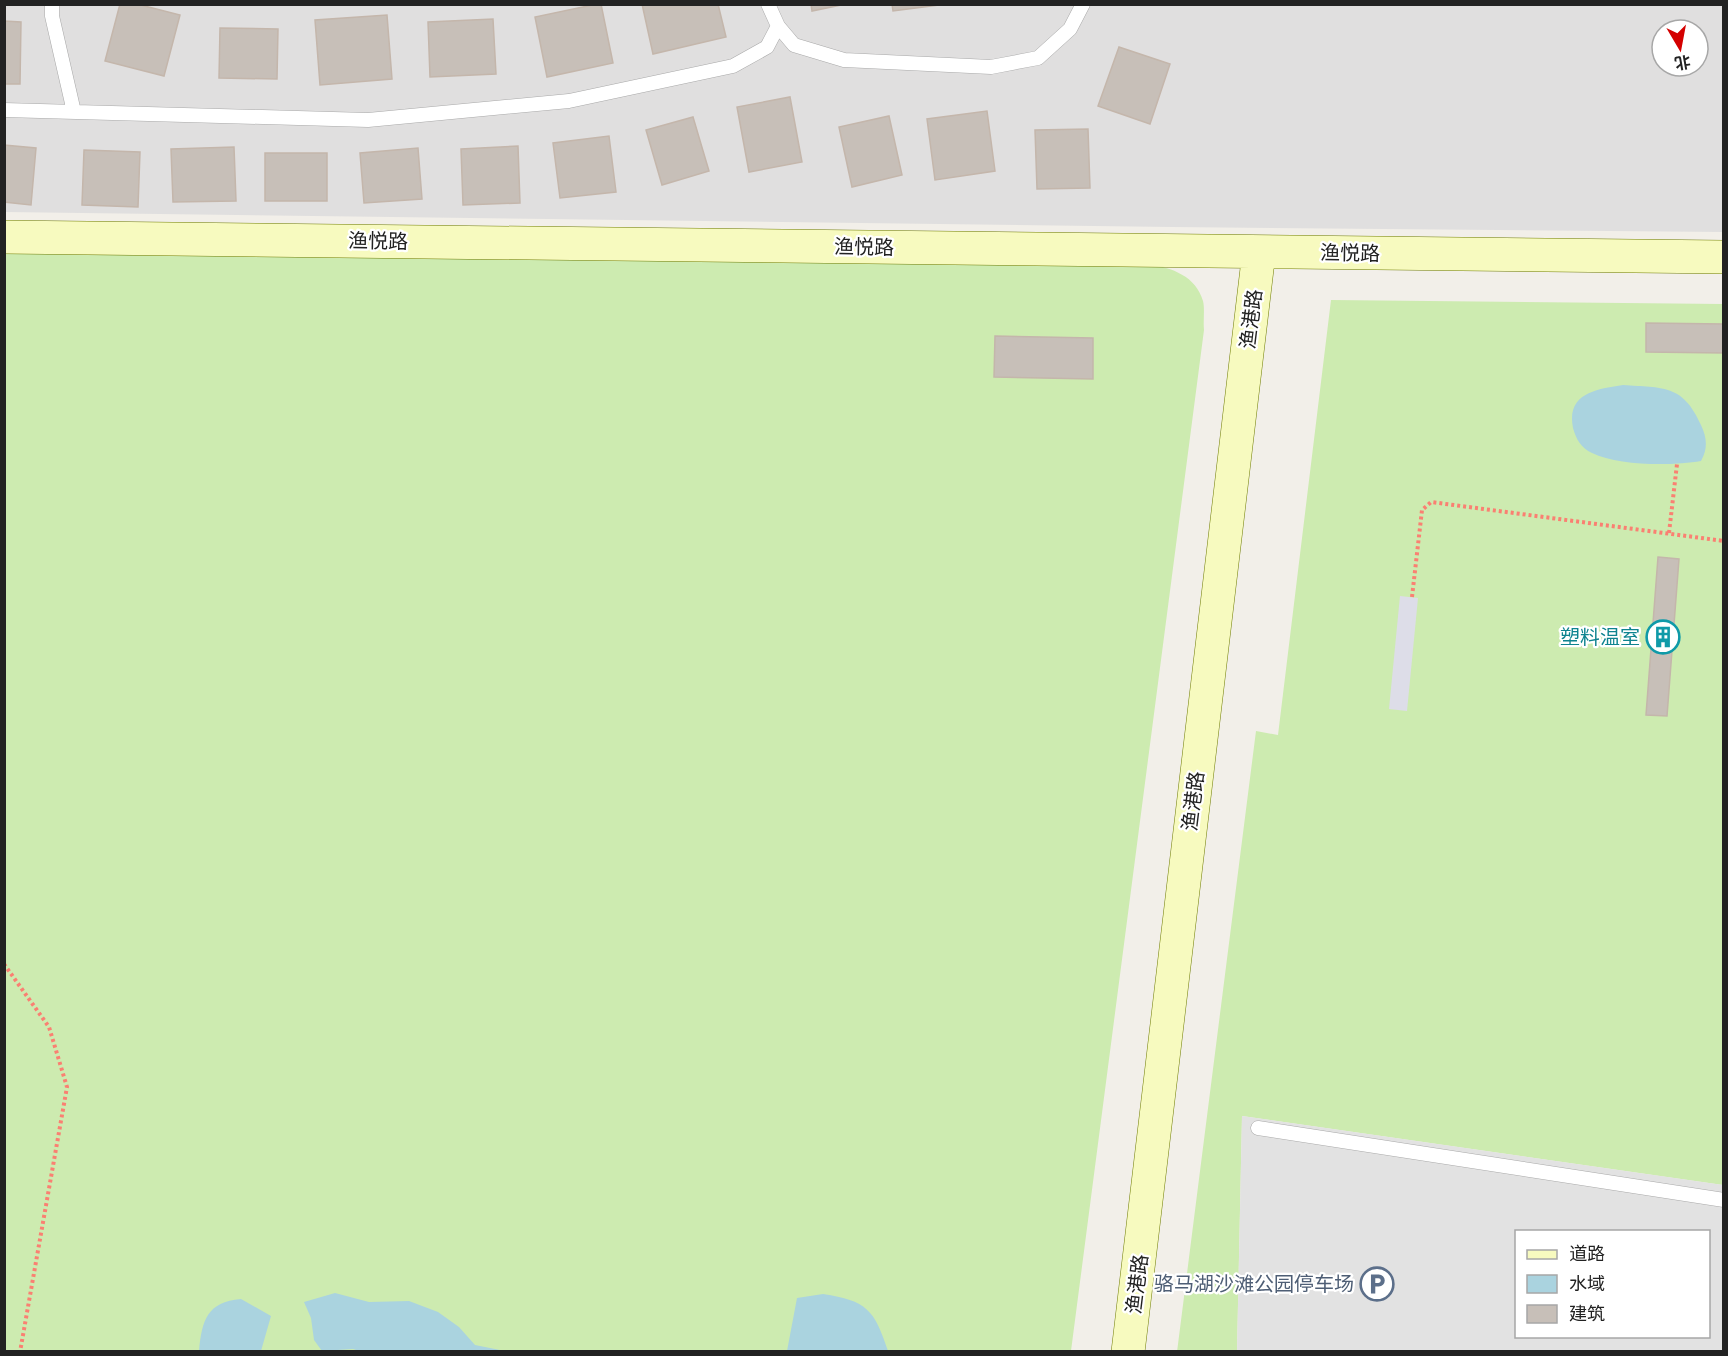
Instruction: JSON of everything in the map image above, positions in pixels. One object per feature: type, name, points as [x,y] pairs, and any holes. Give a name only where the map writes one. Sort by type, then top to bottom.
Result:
[{"type":"street","name":"渔悦路","points":[[4,237],[1724,257]]},
{"type":"street","name":"渔港路","points":[[1128,1352],[1259,252]]},
{"type":"lane","points":[[52,4],[52,16],[74,112]]},
{"type":"lane","points":[[768,4],[778,26],[794,45],[844,60],[991,67],[1038,58],[1070,29],[1083,4]]},
{"type":"lane","points":[[4,110],[368,120],[569,101],[733,66],[767,47],[778,26]]},
{"type":"lane","points":[[1258,1128],[1724,1200]]},
{"type":"path","points":[[1669,533],[1677,464]]},
{"type":"path","points":[[1412,597],[1422,510],[1431,502],[1724,541]]},
{"type":"path","points":[[4,964],[49,1027],[67,1087],[20,1352]]},
{"type":"shaded area","points":[[5,5],[1723,5],[1723,232],[5,212]]},
{"type":"shaded area","points":[[1400,596],[1418,598],[1407,711],[1389,709]]},
{"type":"shaded area","name":"骆马湖沙滩公园停车场","points":[[1242,1116],[1723,1185],[1723,1351],[1237,1352]]},
{"type":"green space","points":[[5,251],[1149,264],[1174,271],[1195,285],[1203,301],[1204,330],[1071,1351],[5,1352]]},
{"type":"green space","points":[[1331,300],[1723,304],[1723,1185],[1242,1116],[1237,1351],[1177,1352],[1256,731],[1278,735]]},
{"type":"water","points":[[1623,385],[1661,388],[1679,395],[1687,402],[1705,434],[1706,447],[1701,461],[1675,464],[1630,463],[1603,457],[1582,446],[1573,428],[1574,407],[1579,400],[1594,391]]},
{"type":"water","points":[[335,1293],[369,1302],[409,1301],[438,1312],[459,1327],[475,1345],[505,1351],[362,1352],[353,1349],[322,1351],[314,1340],[311,1318],[304,1302]]},
{"type":"water","points":[[823,1294],[850,1300],[867,1309],[878,1325],[888,1351],[787,1351],[797,1298]]},
{"type":"water","points":[[241,1299],[271,1316],[261,1351],[199,1351],[202,1330],[208,1314],[221,1304]]},
{"type":"building","points":[[120,4],[137,4],[180,15],[164,76],[105,61]]},
{"type":"building","points":[[601,4],[613,63],[547,77],[535,17]]},
{"type":"building","points":[[642,4],[718,4],[726,37],[653,54]]},
{"type":"building","points":[[811,4],[846,4],[812,11]]},
{"type":"building","points":[[892,4],[947,4],[893,11]]},
{"type":"building","points":[[387,15],[392,79],[320,85],[315,20]]},
{"type":"building","points":[[493,19],[496,74],[430,77],[428,22]]},
{"type":"building","points":[[4,21],[21,22],[20,84],[4,84]]},
{"type":"building","points":[[220,28],[278,29],[277,79],[219,78]]},
{"type":"building","points":[[1119,47],[1170,64],[1150,124],[1098,106]]},
{"type":"building","points":[[790,97],[802,162],[749,172],[737,107]]},
{"type":"building","points":[[987,111],[995,171],[935,180],[927,119]]},
{"type":"building","points":[[889,116],[902,175],[852,187],[839,127]]},
{"type":"building","points":[[693,117],[709,171],[662,185],[646,130]]},
{"type":"building","points":[[1088,129],[1090,188],[1037,189],[1035,130]]},
{"type":"building","points":[[609,136],[616,192],[560,198],[553,143]]},
{"type":"building","points":[[4,145],[36,148],[31,205],[4,202]]},
{"type":"building","points":[[518,146],[520,203],[463,205],[461,149]]},
{"type":"building","points":[[234,147],[236,201],[173,202],[171,149]]},
{"type":"building","points":[[418,148],[422,199],[364,203],[360,153]]},
{"type":"building","points":[[84,150],[140,152],[138,207],[82,205]]},
{"type":"building","points":[[265,153],[327,153],[327,201],[265,201]]},
{"type":"building","points":[[1646,323],[1724,324],[1724,353],[1646,352]]},
{"type":"building","points":[[995,336],[1093,338],[1093,379],[994,377]]},
{"type":"building","name":"塑料温室","points":[[1658,557],[1679,559],[1667,716],[1646,715]]},
{"type":"place","name":"塑料温室","points":[[1663,637]]},
{"type":"place","name":"骆马湖沙滩公园停车场","points":[[1377,1284]]}]
